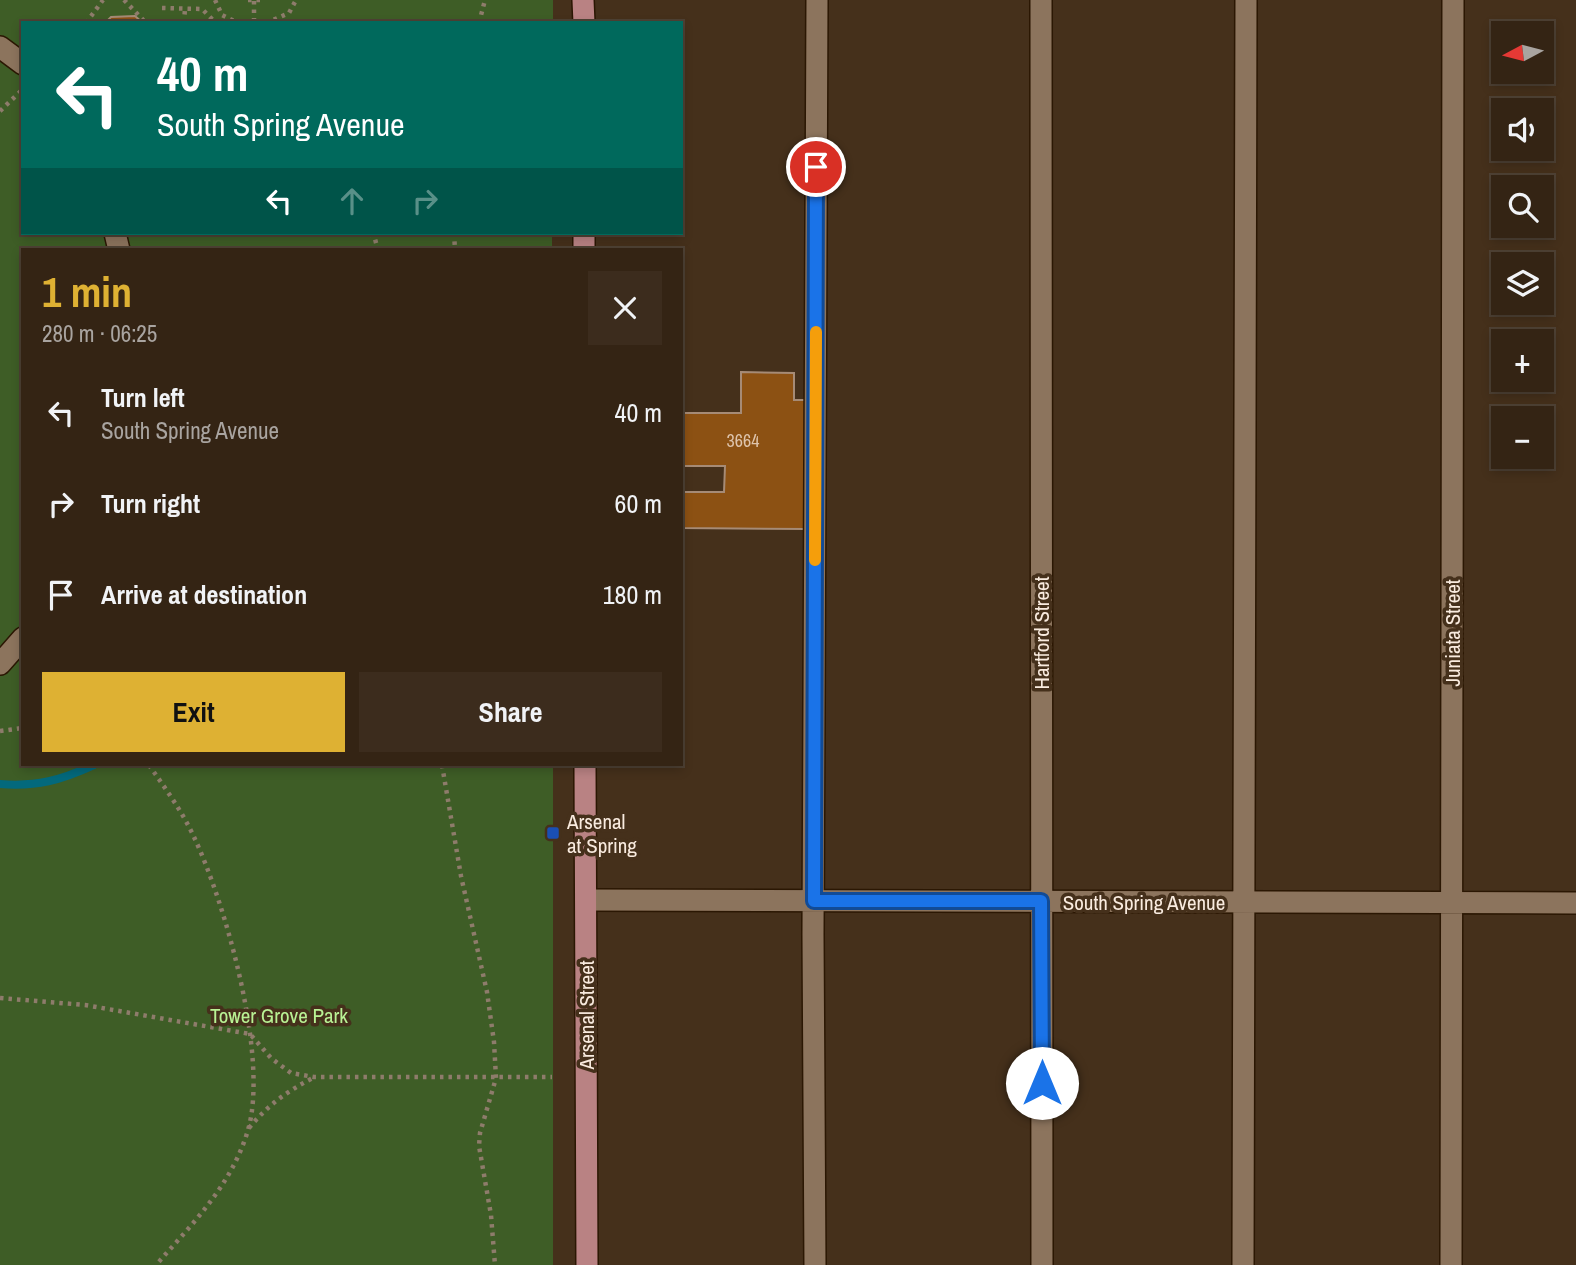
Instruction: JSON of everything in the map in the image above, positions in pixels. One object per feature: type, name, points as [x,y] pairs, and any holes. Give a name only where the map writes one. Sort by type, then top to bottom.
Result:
[{"type":"main road","points":[[583,0],[583,21]]},
{"type":"main road","name":"Arsenal Street","points":[[585,766],[587,1265]]},
{"type":"street","points":[[816,1265],[814,901],[817,0]]},
{"type":"street","name":"Hartford Street","points":[[1041,0],[1042,1265]]},
{"type":"street","points":[[1243,1265],[1246,0]]},
{"type":"street","name":"Juniata Street","points":[[1451,1265],[1453,0]]},
{"type":"street","points":[[0,47],[21,63]]},
{"type":"street","points":[[0,664],[21,640]]},
{"type":"street","name":"South Spring Avenue","points":[[586,900],[1576,903]]},
{"type":"path","points":[[87,21],[103,0]]},
{"type":"path","points":[[124,0],[144,21]]},
{"type":"path","points":[[215,0],[222,15],[235,21]]},
{"type":"path","points":[[254,0],[254,21]]},
{"type":"path","points":[[271,21],[289,13],[296,0]]},
{"type":"path","points":[[480,21],[485,0]]},
{"type":"path","points":[[162,8],[202,9],[214,21]]},
{"type":"path","points":[[184,21],[185,8]]},
{"type":"path","points":[[0,111],[21,91]]},
{"type":"path","points":[[0,731],[21,728]]},
{"type":"path","points":[[150,766],[194,836],[208,873],[240,977],[250,1034],[253,1077],[248,1130],[236,1159],[219,1191],[156,1265]]},
{"type":"path","points":[[442,766],[461,876],[487,992],[496,1078],[480,1133],[479,1146],[491,1215],[495,1265]]},
{"type":"path","points":[[0,998],[85,1005],[250,1034],[271,1058],[291,1073],[314,1077],[552,1077]]},
{"type":"path","points":[[248,1130],[274,1102],[314,1077]]},
{"type":"green space","name":"Tower Grove Park","points":[[0,0],[553,0],[553,21],[21,21],[21,235],[552,235],[552,248],[21,248],[21,766],[553,766],[553,1265],[0,1265]]},
{"type":"building","points":[[135,16],[141,21],[107,21],[111,17]]},
{"type":"building","points":[[741,372],[794,373],[794,400],[806,400],[806,529],[683,528],[683,492],[724,492],[725,466],[683,466],[683,413],[741,413]]},
{"type":"waterway","points":[[0,784],[48,781],[92,766]]},
{"type":"slow traffic","points":[[815,560],[816,332]]},
{"type":"place","name":"Arsenal at Spring","points":[[553,833]]},
{"type":"route","points":[[816,167],[814,901],[1041,901],[1042,1083]]}]
